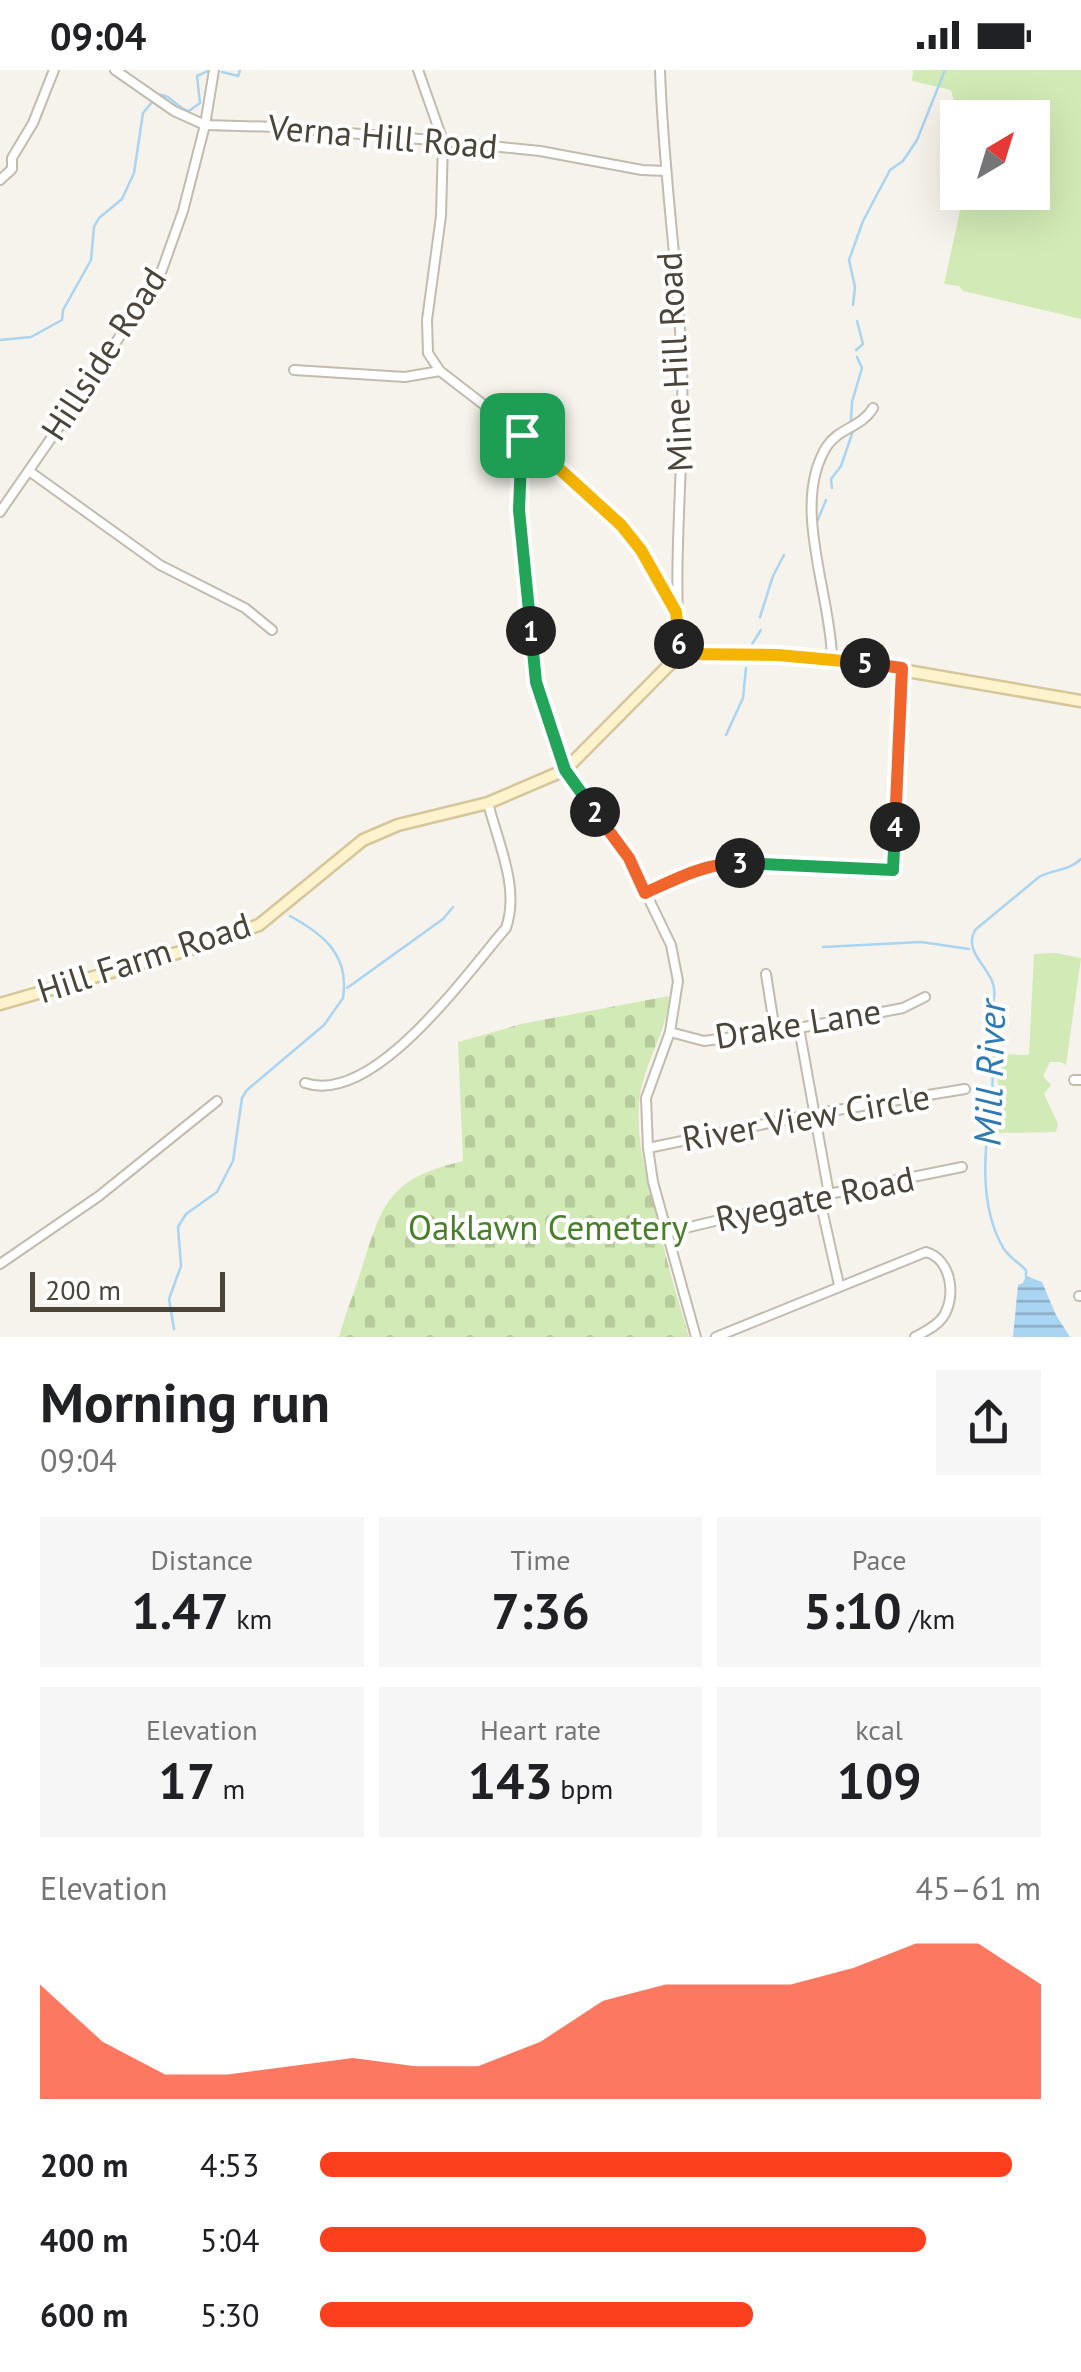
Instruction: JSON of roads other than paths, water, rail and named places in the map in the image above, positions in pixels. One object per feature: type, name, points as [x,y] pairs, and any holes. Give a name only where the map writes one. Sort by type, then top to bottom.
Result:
[{"type":"main road","points":[[680,654],[832,658],[1081,701]]},
{"type":"main road","name":"Hill Farm Road","points":[[0,1004],[208,944],[258,924],[363,840],[398,824],[488,803],[565,770],[680,654]]},
{"type":"street","points":[[0,180],[9,174],[7,157],[33,124],[54,70]]},
{"type":"street","name":"Verna Hill Road","points":[[114,70],[174,112],[205,125],[443,141],[540,151],[642,170],[666,170]]},
{"type":"street","name":"Hillside Road","points":[[0,512],[162,270],[183,211],[205,125],[214,70]]},
{"type":"street","points":[[418,70],[443,141],[441,216],[426,336],[428,353],[440,370],[522,435],[621,525],[641,550],[676,612]]},
{"type":"street","name":"Mine Hill Road","points":[[660,70],[682,363],[676,612],[680,654]]},
{"type":"street","points":[[294,370],[405,377],[440,370]]},
{"type":"street","points":[[832,658],[831,623],[816,553],[814,484],[817,466],[829,442],[866,420],[873,408]]},
{"type":"street","points":[[522,435],[519,510],[536,682],[565,770],[629,858],[670,945],[678,981],[670,1032],[646,1098],[648,1148],[653,1182],[696,1337]]},
{"type":"street","points":[[29,471],[160,566],[245,608],[272,630]]},
{"type":"street","points":[[645,893],[724,863],[893,870],[902,668]]},
{"type":"street","points":[[305,1083],[317,1087],[348,1083],[390,1058],[506,928],[513,910],[512,891],[488,803]]},
{"type":"street","points":[[766,974],[775,1032]]},
{"type":"street","name":"Drake Lane","points":[[670,1032],[704,1041],[775,1032],[903,1008],[925,998]]},
{"type":"street","points":[[800,1028],[839,1285]]},
{"type":"street","name":"River View Circle","points":[[648,1148],[813,1114],[965,1090]]},
{"type":"street","points":[[0,1264],[99,1196],[218,1101]]},
{"type":"street","name":"Ryegate Road","points":[[669,1232],[962,1167]]},
{"type":"street","points":[[716,1337],[920,1252],[936,1255],[948,1278],[950,1297],[937,1324],[916,1337]]},
{"type":"water","points":[[1026,1276],[1042,1282],[1070,1337],[1013,1337],[1018,1285]]},
{"type":"waterway","points":[[157,95],[166,96],[189,111],[200,103],[197,76],[210,70]]},
{"type":"waterway","points":[[222,72],[238,76],[240,70]]},
{"type":"waterway","points":[[853,305],[855,287],[849,260],[863,221],[890,170],[903,161],[917,140],[945,70]]},
{"type":"waterway","points":[[0,340],[31,337],[62,320],[63,310],[91,260],[94,227],[122,199],[134,173],[143,113],[153,101]]},
{"type":"waterway","points":[[856,350],[863,344],[857,321]]},
{"type":"waterway","points":[[851,420],[862,368],[857,357]]},
{"type":"waterway","points":[[832,488],[831,479],[841,466],[853,431]]},
{"type":"waterway","points":[[817,522],[826,500]]},
{"type":"waterway","points":[[760,617],[784,555]]},
{"type":"waterway","points":[[752,644],[761,630]]},
{"type":"waterway","points":[[726,735],[743,698],[746,668]]},
{"type":"waterway","name":"Mill River","points":[[1026,1278],[1026,1270],[1004,1249],[989,1212],[985,1171],[993,1081],[989,1021],[994,988],[976,956],[972,939],[975,930],[1039,877],[1081,859]]},
{"type":"waterway","points":[[347,988],[443,919],[453,907]]},
{"type":"waterway","points":[[174,1329],[169,1299],[181,1266],[178,1227],[186,1214],[217,1192],[233,1161],[242,1098],[324,1025],[343,998],[342,970],[332,948],[290,916]]},
{"type":"waterway","points":[[823,947],[921,942],[969,949]]},
{"type":"park label","name":"Oaklawn Cemetery","points":[[548,1228]]}]
